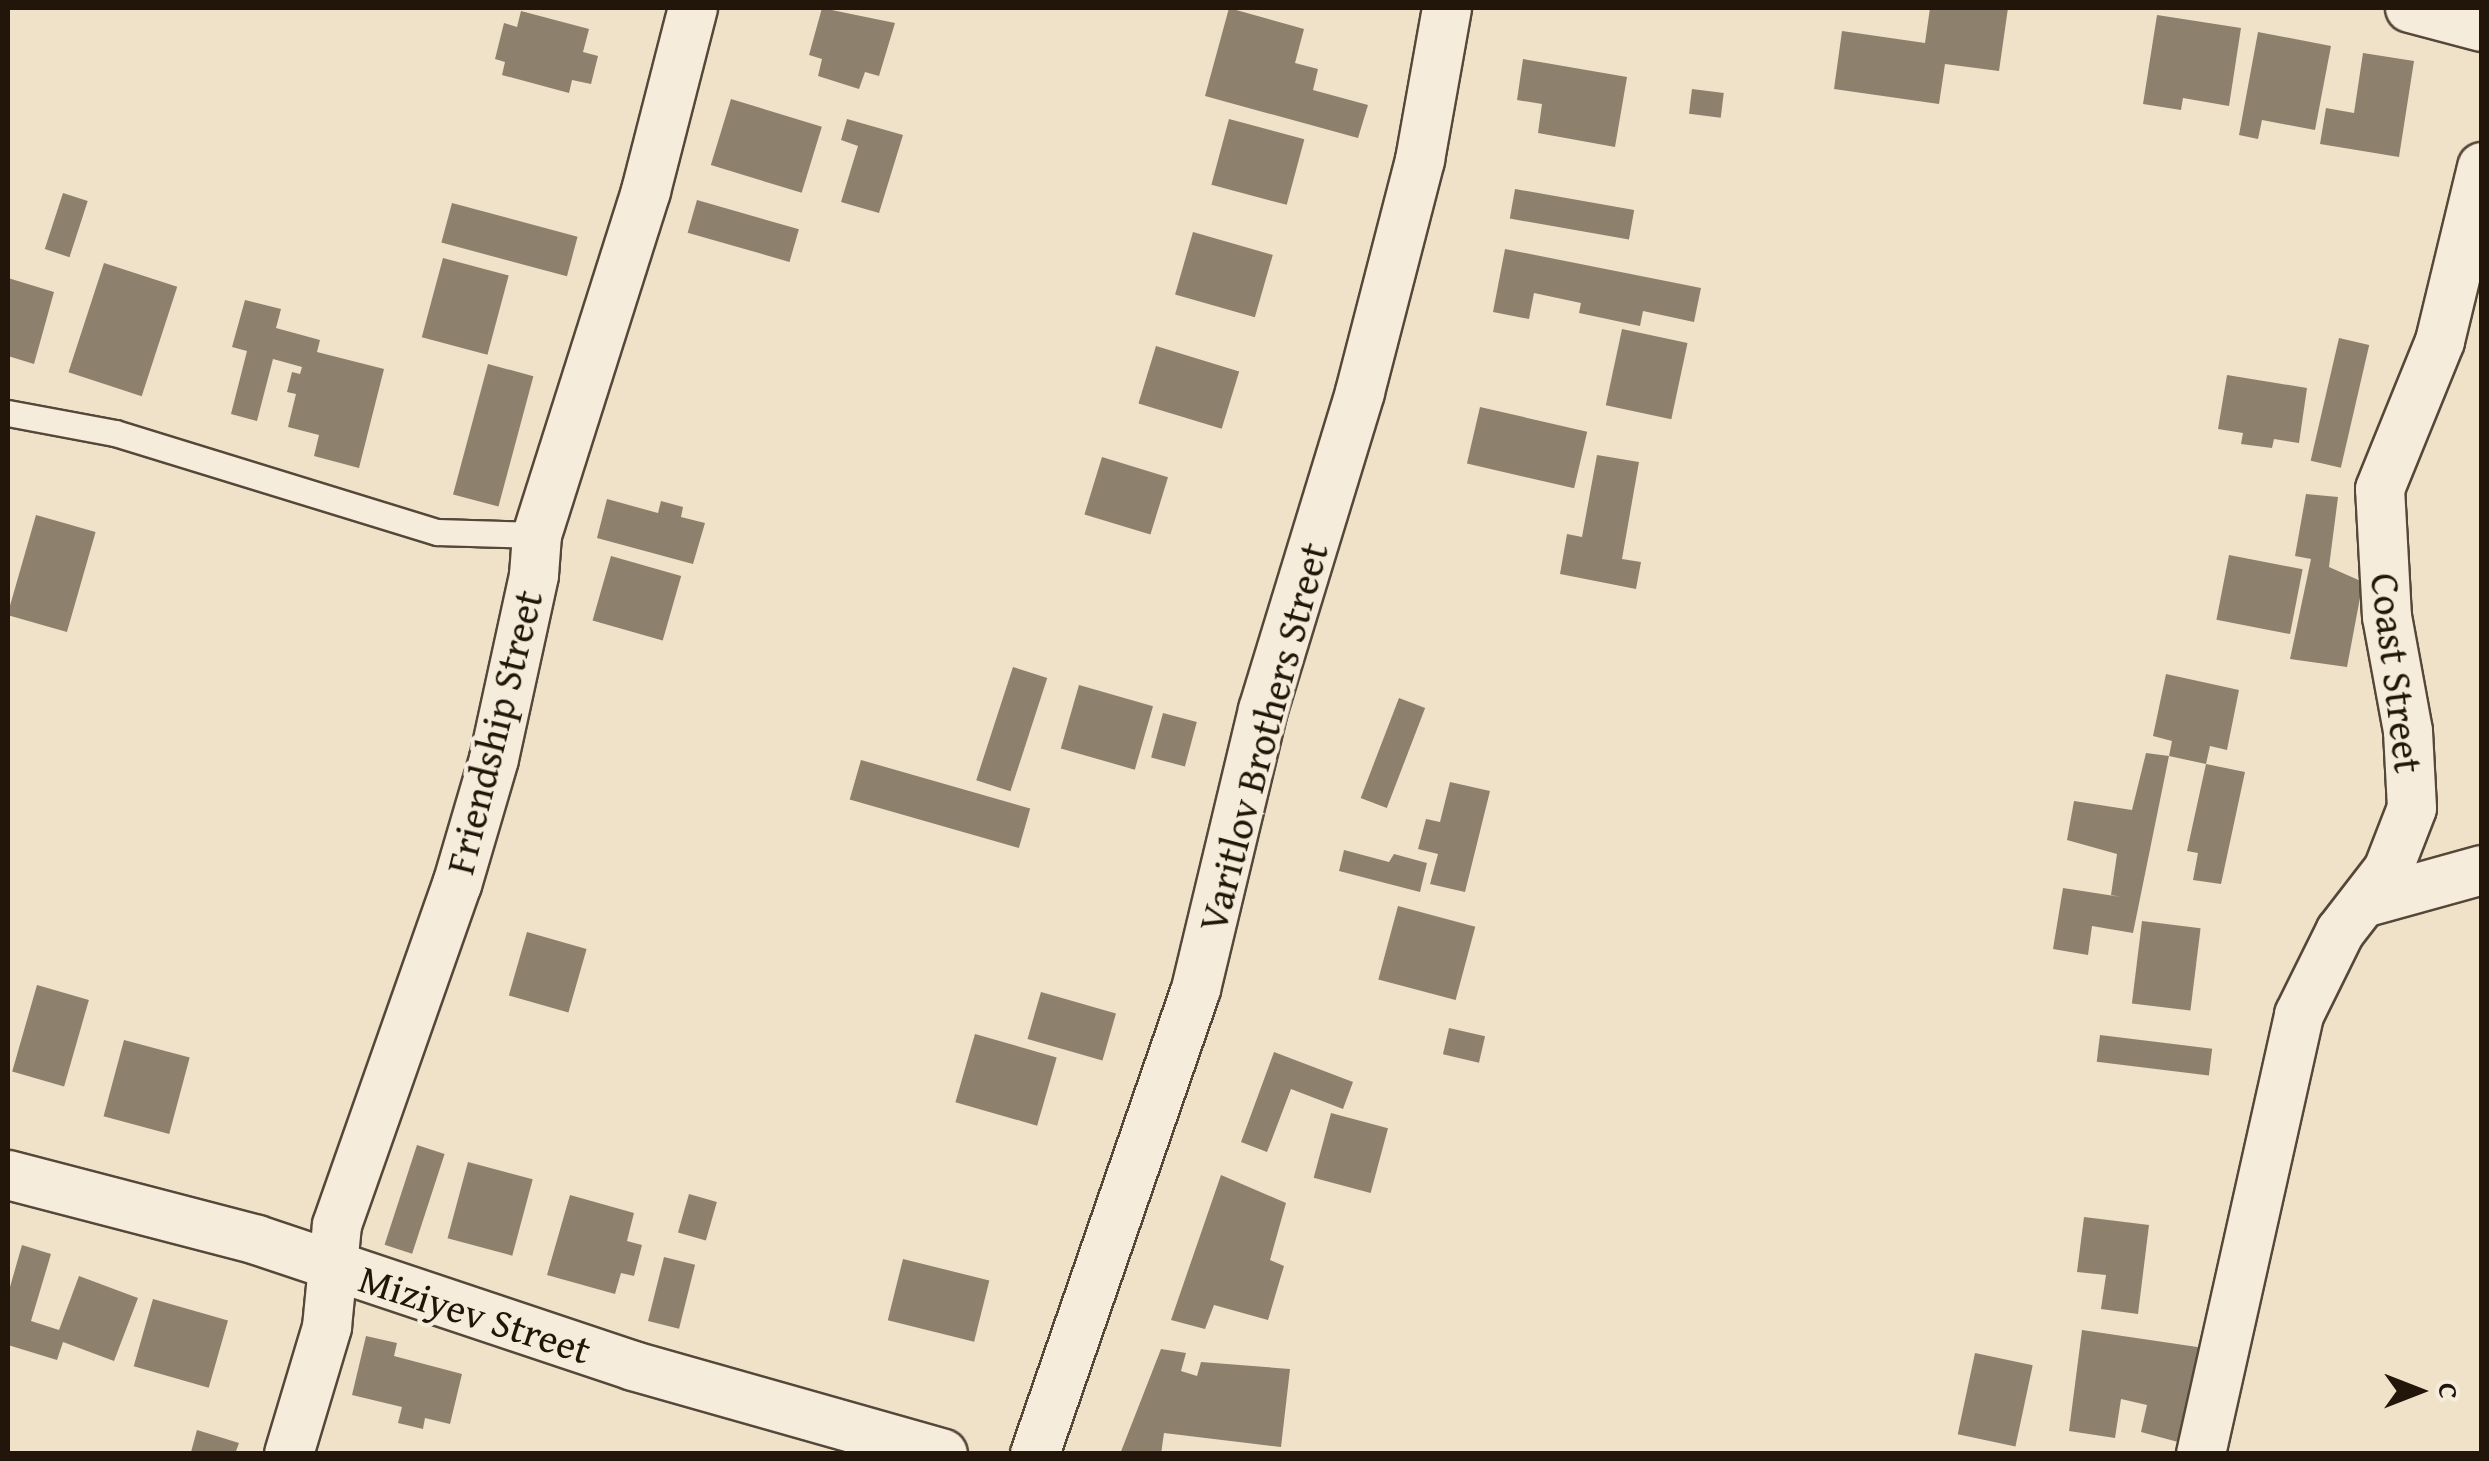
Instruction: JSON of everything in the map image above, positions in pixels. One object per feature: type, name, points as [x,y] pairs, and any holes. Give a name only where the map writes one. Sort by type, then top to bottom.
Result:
[{"type":"street","name":"Friendship Street","points":[[289,1454],[327,1327],[337,1225],[431,968],[494,759],[534,576],[536,534],[646,191],[693,8]]},
{"type":"street","name":"Varitlov Brothers Street","points":[[1035,1454],[1196,990],[1263,710],[1360,392],[1420,160],[1447,8]]},
{"type":"street","points":[[2410,8],[2480,29]]},
{"type":"street","name":"Coast Street","points":[[2201,1454],[2299,1016],[2340,932],[2367,902],[2401,843],[2413,774],[2388,617],[2380,489],[2440,341],[2482,167]]},
{"type":"street","points":[[2367,902],[2482,870]]},
{"type":"street","name":"Miziyev Street","points":[[8,1175],[333,1266],[632,1366],[943,1454]]},
{"type":"lane","points":[[8,413],[115,434],[437,532],[536,534]]},
{"type":"building","points":[[822,8],[895,23],[879,76],[865,72],[859,89],[818,76],[822,59],[809,55]]},
{"type":"building","points":[[1229,8],[1304,29],[1295,63],[1318,69],[1313,90],[1368,105],[1358,138],[1205,96]]},
{"type":"building","points":[[1930,8],[2008,8],[1999,71],[1945,64],[1939,104],[1834,89],[1842,31],[1925,43]]},
{"type":"building","points":[[521,11],[589,29],[583,52],[598,56],[591,84],[572,80],[569,93],[502,75],[505,62],[495,59],[504,23],[517,27]]},
{"type":"building","points":[[2157,15],[2241,28],[2229,106],[2183,98],[2181,110],[2143,104]]},
{"type":"building","points":[[2258,32],[2331,46],[2315,130],[2262,120],[2258,139],[2239,135]]},
{"type":"building","points":[[2363,53],[2414,61],[2399,157],[2320,144],[2326,108],[2354,113]]},
{"type":"building","points":[[1523,59],[1627,77],[1615,147],[1538,133],[1542,104],[1517,100]]},
{"type":"building","points":[[1692,89],[1724,93],[1721,118],[1689,114]]},
{"type":"building","points":[[731,99],[822,127],[802,193],[711,165]]},
{"type":"building","points":[[847,119],[903,135],[879,213],[841,202],[858,146],[841,140]]},
{"type":"building","points":[[1229,119],[1304,139],[1287,205],[1211,185]]},
{"type":"building","points":[[1515,189],[1634,210],[1629,240],[1510,219]]},
{"type":"building","points":[[63,193],[88,201],[69,257],[45,249]]},
{"type":"building","points":[[697,200],[799,229],[790,262],[688,233]]},
{"type":"building","points":[[452,203],[578,237],[567,276],[441,243]]},
{"type":"building","points":[[1193,232],[1273,255],[1255,317],[1175,294]]},
{"type":"building","points":[[1505,249],[1701,288],[1694,322],[1643,311],[1640,326],[1579,313],[1581,303],[1534,293],[1529,319],[1493,312]]},
{"type":"building","points":[[443,258],[509,276],[487,355],[422,337]]},
{"type":"building","points":[[104,263],[177,287],[142,396],[68,372]]},
{"type":"building","points":[[8,278],[54,292],[34,364],[8,356]]},
{"type":"building","points":[[245,300],[281,309],[276,328],[320,340],[317,352],[384,369],[359,468],[314,456],[319,435],[288,427],[296,394],[287,392],[292,372],[300,374],[302,367],[273,359],[257,421],[231,414],[247,351],[232,347]]},
{"type":"building","points":[[1622,329],[1688,343],[1671,419],[1606,405]]},
{"type":"building","points":[[2339,338],[2369,345],[2341,468],[2311,461]]},
{"type":"building","points":[[1156,346],[1239,371],[1222,429],[1138,403]]},
{"type":"building","points":[[488,364],[533,376],[498,507],[453,494]]},
{"type":"building","points":[[2227,375],[2307,388],[2299,443],[2274,439],[2272,448],[2241,444],[2243,433],[2218,429]]},
{"type":"building","points":[[1480,407],[1587,432],[1574,488],[1467,464]]},
{"type":"building","points":[[1597,455],[1639,462],[1622,559],[1641,562],[1636,589],[1560,574],[1567,534],[1582,537]]},
{"type":"building","points":[[1102,457],[1168,477],[1150,535],[1084,514]]},
{"type":"building","points":[[2306,494],[2338,497],[2329,567],[2363,582],[2347,667],[2290,659],[2311,559],[2295,556]]},
{"type":"building","points":[[607,499],[658,513],[661,501],[683,507],[681,517],[705,523],[693,564],[597,538]]},
{"type":"building","points":[[36,515],[96,532],[67,632],[8,615]]},
{"type":"building","points":[[2229,555],[2303,569],[2290,634],[2216,620]]},
{"type":"building","points":[[611,556],[681,576],[663,641],[593,620]]},
{"type":"building","points":[[1013,667],[1047,678],[1010,791],[976,780]]},
{"type":"building","points":[[2166,674],[2239,690],[2227,750],[2210,746],[2206,764],[2169,756],[2172,741],[2153,736]]},
{"type":"building","points":[[1079,685],[1153,706],[1135,770],[1061,748]]},
{"type":"building","points":[[1399,698],[1425,708],[1387,808],[1361,798]]},
{"type":"building","points":[[1163,713],[1197,722],[1185,766],[1151,757]]},
{"type":"building","points":[[2146,753],[2169,756],[2133,933],[2092,926],[2088,955],[2053,949],[2063,888],[2121,897],[2111,895],[2117,854],[2067,840],[2074,801],[2132,810]]},
{"type":"building","points":[[861,760],[1030,809],[1019,848],[850,799]]},
{"type":"building","points":[[2206,764],[2245,772],[2221,884],[2193,880],[2198,853],[2187,851]]},
{"type":"building","points":[[1450,782],[1490,791],[1465,892],[1430,884],[1438,854],[1418,849],[1426,819],[1440,822]]},
{"type":"building","points":[[1344,850],[1389,862],[1394,854],[1427,863],[1420,892],[1339,871]]},
{"type":"building","points":[[1398,906],[1475,927],[1456,1000],[1378,979]]},
{"type":"building","points":[[2142,921],[2201,928],[2190,1011],[2132,1003]]},
{"type":"building","points":[[527,932],[587,949],[568,1013],[509,995]]},
{"type":"building","points":[[37,985],[89,1000],[64,1086],[12,1072]]},
{"type":"building","points":[[1041,992],[1116,1013],[1102,1061],[1027,1039]]},
{"type":"building","points":[[1449,1028],[1485,1036],[1479,1063],[1443,1054]]},
{"type":"building","points":[[975,1034],[1057,1057],[1037,1126],[955,1102]]},
{"type":"building","points":[[2100,1035],[2212,1049],[2209,1076],[2097,1062]]},
{"type":"building","points":[[124,1040],[190,1058],[169,1134],[104,1116]]},
{"type":"building","points":[[1274,1052],[1353,1082],[1343,1109],[1291,1089],[1267,1152],[1241,1142]]},
{"type":"building","points":[[1331,1113],[1388,1128],[1371,1193],[1314,1178]]},
{"type":"building","points":[[417,1145],[445,1154],[412,1254],[385,1245]]},
{"type":"building","points":[[468,1162],[533,1179],[512,1256],[448,1238]]},
{"type":"building","points":[[1221,1175],[1286,1203],[1270,1260],[1284,1266],[1268,1320],[1214,1305],[1205,1329],[1171,1320]]},
{"type":"building","points":[[689,1194],[717,1202],[706,1240],[678,1232]]},
{"type":"building","points":[[570,1195],[634,1213],[627,1241],[642,1245],[634,1276],[621,1273],[615,1294],[547,1275]]},
{"type":"building","points":[[2084,1217],[2149,1225],[2138,1314],[2101,1309],[2106,1275],[2077,1272]]},
{"type":"building","points":[[22,1245],[51,1254],[31,1321],[59,1330],[79,1276],[138,1298],[114,1361],[63,1342],[57,1360],[8,1345],[8,1294]]},
{"type":"building","points":[[664,1257],[695,1265],[679,1329],[648,1321]]},
{"type":"building","points":[[903,1259],[989,1281],[974,1342],[888,1320]]},
{"type":"building","points":[[153,1299],[228,1320],[209,1388],[134,1366]]},
{"type":"building","points":[[2082,1330],[2204,1348],[2178,1442],[2141,1432],[2147,1405],[2121,1399],[2115,1438],[2069,1431]]},
{"type":"building","points":[[366,1336],[397,1343],[394,1356],[462,1374],[450,1424],[425,1418],[423,1429],[398,1423],[402,1407],[352,1395]]},
{"type":"building","points":[[1161,1349],[1186,1353],[1181,1371],[1197,1376],[1201,1362],[1290,1369],[1281,1447],[1164,1433],[1161,1454],[1120,1454]]},
{"type":"building","points":[[1975,1353],[2033,1365],[2015,1446],[1958,1434]]},
{"type":"building","points":[[197,1430],[239,1443],[235,1454],[191,1452]]}]
